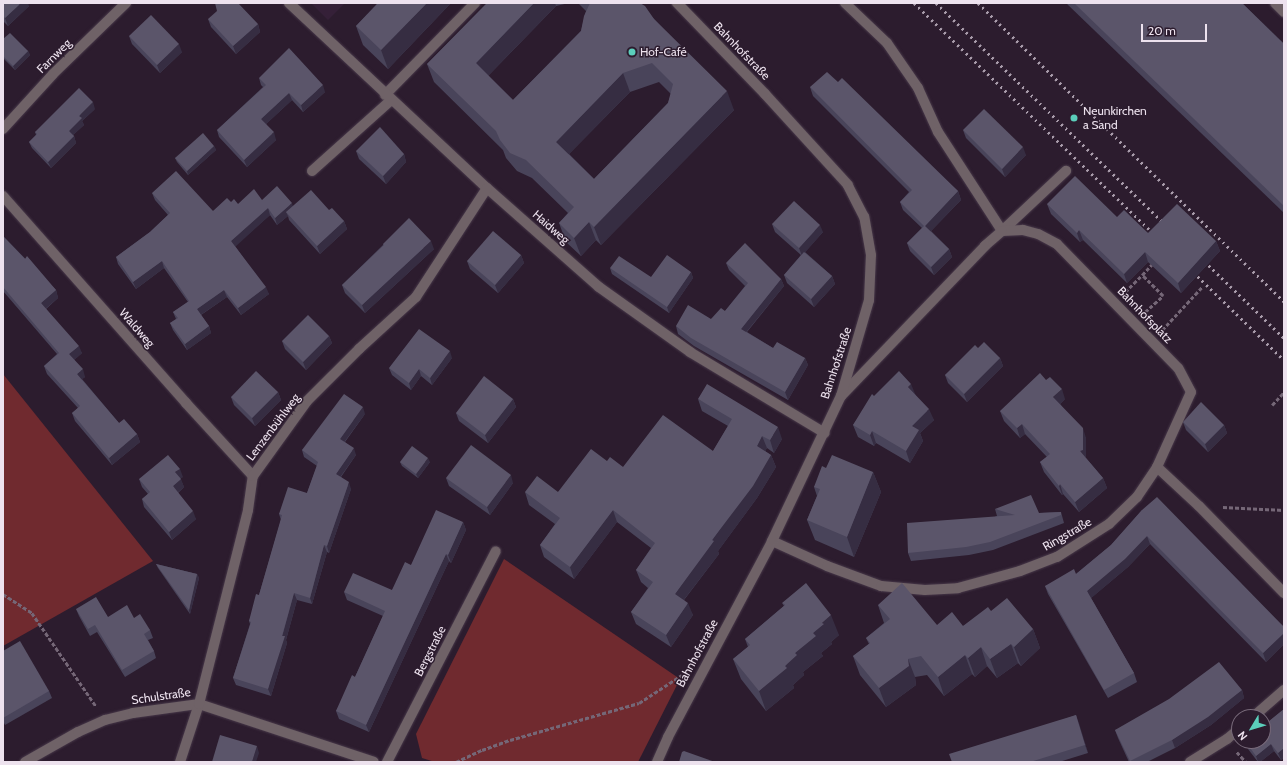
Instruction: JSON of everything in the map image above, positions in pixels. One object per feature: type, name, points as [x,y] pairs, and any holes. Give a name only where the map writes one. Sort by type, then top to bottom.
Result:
[{"type":"street","name":"Farnweg","points":[[3,129],[53,74],[126,3]]},
{"type":"street","name":"Haidweg","points":[[289,3],[487,188],[611,296],[690,352],[824,434]]},
{"type":"street","points":[[312,171],[388,97],[475,3]]},
{"type":"street","name":"Bahnhofstraße","points":[[657,762],[668,737],[772,541],[824,434],[841,396],[869,300],[870,255],[864,217],[848,186],[765,94],[677,3]]},
{"type":"street","points":[[845,3],[887,43],[918,88],[938,132],[1002,231]]},
{"type":"street","points":[[1275,3],[1284,12]]},
{"type":"street","points":[[841,396],[985,246],[1066,171]]},
{"type":"street","name":"Lenzenbühlweg","points":[[180,762],[199,704],[248,510],[253,476],[307,401],[359,349],[416,297],[487,188]]},
{"type":"street","name":"Waldweg","points":[[3,196],[186,403],[253,476]]},
{"type":"street","name":"Bahnhofsplatz","points":[[1002,231],[1023,230],[1038,234],[1058,244],[1178,368],[1191,392],[1157,467]]},
{"type":"street","points":[[1157,467],[1200,506],[1284,593]]},
{"type":"street","name":"Ringstraße","points":[[772,541],[827,566],[881,586],[925,590],[958,588],[1020,571],[1056,557],[1110,524],[1137,497],[1157,467]]},
{"type":"street","name":"Bergstraße","points":[[387,762],[496,551]]},
{"type":"street","points":[[1262,709],[1284,690]]},
{"type":"street","name":"Schulstraße","points":[[25,762],[78,732],[105,720],[133,712],[199,704],[374,762]]},
{"type":"street","points":[[1190,762],[1231,735]]},
{"type":"path","points":[[1128,290],[1157,259],[1160,264]]},
{"type":"path","points":[[1142,275],[1162,296],[1144,313]]},
{"type":"path","points":[[1159,333],[1202,287]]},
{"type":"path","points":[[1272,405],[1284,392]]},
{"type":"path","points":[[1200,506],[1284,510]]},
{"type":"path","points":[[3,594],[32,613],[105,720]]},
{"type":"path","points":[[456,762],[482,750],[510,740],[639,703],[675,681],[687,670]]},
{"type":"shaded area","points":[[311,3],[345,3],[328,20]]},
{"type":"shaded area","points":[[3,374],[153,561],[3,646]]},
{"type":"shaded area","points":[[504,559],[680,679],[638,762],[435,762],[422,758],[416,734]]},
{"type":"building","points":[[3,3],[21,3],[5,18],[3,16]]},
{"type":"building","points":[[215,3],[238,3],[258,24],[233,46],[208,19],[217,11]]},
{"type":"building","points":[[378,3],[427,3],[381,50],[356,26]]},
{"type":"building","points":[[487,3],[534,3],[476,63],[513,100],[581,31],[584,16],[590,3],[640,3],[645,6],[654,19],[727,91],[594,227],[589,222],[574,238],[559,223],[574,207],[526,160],[510,153],[500,140],[496,131],[427,64]],"holes":[[[652,63],[673,84],[668,103],[594,179],[556,142],[623,73]]]},
{"type":"building","points":[[1074,3],[1242,3],[1284,44],[1284,206]]},
{"type":"building","points":[[151,15],[179,44],[157,65],[129,36]]},
{"type":"building","points":[[10,33],[28,51],[13,66],[3,56],[3,39]]},
{"type":"building","points":[[289,48],[323,85],[301,105],[289,93],[261,119],[274,132],[244,160],[217,130],[266,85],[259,78]]},
{"type":"building","points":[[827,72],[838,82],[842,78],[958,191],[925,226],[949,249],[931,267],[907,243],[924,226],[900,202],[912,190],[810,87]]},
{"type":"building","points":[[79,88],[93,102],[79,116],[82,118],[69,131],[74,136],[48,162],[29,142],[37,134],[35,132]]},
{"type":"building","points":[[984,109],[1023,147],[1002,169],[963,130]]},
{"type":"building","points":[[380,127],[404,154],[383,176],[356,151]]},
{"type":"building","points":[[203,133],[214,146],[187,171],[175,158]]},
{"type":"building","points":[[176,171],[213,211],[227,198],[231,202],[234,199],[238,204],[254,189],[262,200],[277,186],[292,203],[275,218],[268,208],[231,241],[266,287],[238,308],[224,290],[197,309],[209,326],[185,344],[170,323],[178,318],[173,312],[189,301],[162,261],[133,282],[116,257],[150,232],[170,213],[152,193]]},
{"type":"building","points":[[1075,176],[1117,217],[1124,210],[1148,233],[1177,204],[1216,241],[1178,283],[1145,252],[1124,274],[1079,230],[1077,233],[1047,204]]},
{"type":"building","points":[[311,190],[329,210],[332,208],[344,221],[317,246],[286,212]]},
{"type":"building","points":[[794,201],[820,225],[799,248],[772,224]]},
{"type":"building","points":[[409,218],[431,241],[362,305],[342,285],[384,245],[383,244]]},
{"type":"building","points":[[493,231],[521,255],[495,285],[467,261]]},
{"type":"building","points":[[3,236],[25,259],[27,256],[56,290],[41,303],[79,346],[69,354],[83,369],[77,374],[119,423],[124,419],[137,434],[109,458],[72,413],[80,406],[44,366],[59,353],[3,287]]},
{"type":"building","points":[[745,243],[781,279],[741,329],[773,348],[777,342],[805,358],[785,392],[691,338],[676,326],[688,305],[711,319],[721,308],[725,311],[748,283],[726,263]]},
{"type":"building","points":[[804,252],[832,276],[811,299],[784,275]]},
{"type":"building","points":[[667,255],[691,272],[667,307],[610,268],[619,256],[651,277]]},
{"type":"building","points":[[308,315],[329,336],[303,362],[282,341]]},
{"type":"building","points":[[419,329],[450,351],[430,378],[419,369],[409,383],[389,368]]},
{"type":"building","points":[[984,342],[1000,358],[964,394],[945,375],[975,345],[978,348]]},
{"type":"building","points":[[256,371],[278,392],[252,418],[231,397]]},
{"type":"building","points":[[899,371],[911,384],[908,387],[929,409],[912,426],[919,430],[906,451],[872,431],[870,435],[853,425],[872,394],[874,396]]},
{"type":"building","points":[[1040,373],[1046,380],[1050,377],[1062,389],[1053,397],[1083,428],[1083,450],[1080,451],[1103,478],[1075,502],[1060,484],[1059,486],[1040,462],[1050,454],[1022,424],[1017,428],[1000,411]]},
{"type":"building","points":[[484,376],[513,399],[485,435],[456,413]]},
{"type":"building","points":[[707,384],[778,427],[770,440],[762,436],[757,446],[771,455],[753,486],[712,540],[714,541],[675,594],[688,603],[666,635],[631,612],[653,582],[636,570],[655,543],[613,510],[570,567],[540,545],[560,518],[525,492],[537,476],[558,492],[591,449],[607,461],[610,457],[623,467],[663,415],[713,451],[732,419],[698,399]]},
{"type":"building","points":[[344,394],[363,407],[340,439],[354,448],[336,474],[349,482],[327,546],[324,545],[310,598],[294,593],[282,636],[285,636],[268,689],[233,678],[251,622],[249,621],[256,594],[259,595],[282,515],[279,514],[288,487],[307,493],[318,462],[302,450]]},
{"type":"building","points":[[1201,402],[1224,425],[1205,444],[1183,422]]},
{"type":"building","points":[[471,445],[511,475],[487,507],[446,478]]},
{"type":"building","points":[[412,446],[428,458],[416,474],[400,462]]},
{"type":"building","points":[[168,455],[180,469],[175,472],[181,479],[173,486],[193,511],[169,532],[142,499],[150,492],[139,479]]},
{"type":"building","points":[[832,455],[873,472],[847,537],[807,520],[820,489],[814,487],[822,466],[826,468]]},
{"type":"building","points":[[1031,495],[1039,513],[1061,512],[1061,515],[990,542],[966,547],[908,553],[907,523],[1015,515],[995,509]]},
{"type":"building","points":[[1157,497],[1284,627],[1284,633],[1263,653],[1147,536],[1125,559],[1087,591],[1134,673],[1104,690],[1045,586],[1074,569],[1076,574],[1111,545],[1142,510]]},
{"type":"building","points":[[436,510],[463,522],[448,555],[446,554],[366,725],[336,711],[352,675],[355,677],[385,611],[344,592],[353,573],[392,590],[405,562],[411,565]]},
{"type":"building","points":[[156,564],[197,574],[189,610]]},
{"type":"building","points":[[806,583],[831,615],[822,623],[824,624],[813,633],[816,636],[795,653],[797,655],[785,666],[787,668],[759,691],[733,659],[750,645],[745,639],[785,605],[782,603]]},
{"type":"building","points":[[902,583],[937,625],[952,612],[963,626],[988,607],[991,611],[1007,598],[1033,629],[1014,647],[1011,644],[990,659],[981,647],[968,658],[965,655],[938,677],[921,656],[908,659],[909,666],[879,688],[853,656],[870,643],[866,638],[890,619],[878,605]]},
{"type":"building","points":[[96,597],[108,617],[127,605],[134,618],[140,614],[150,630],[144,634],[154,651],[122,670],[95,625],[88,629],[76,609]]},
{"type":"building","points":[[20,641],[49,691],[3,718],[3,651]]},
{"type":"building","points":[[1219,662],[1242,690],[1208,717],[1172,740],[1130,761],[1115,730],[1169,699]]},
{"type":"building","points":[[1284,709],[1284,748],[1278,753],[1271,744],[1271,720]]},
{"type":"building","points":[[1076,715],[1085,745],[1030,762],[952,762],[949,754]]},
{"type":"building","points":[[220,735],[257,746],[252,762],[212,762]]},
{"type":"building","points":[[1251,749],[1265,749],[1256,756]]},
{"type":"building","points":[[684,751],[715,762],[679,762],[682,752]]},
{"type":"railway","points":[[914,3],[1159,239]]},
{"type":"railway","points":[[936,3],[1169,228]]},
{"type":"railway","points":[[978,3],[1284,302]]},
{"type":"railway","points":[[1200,257],[1284,338]]},
{"type":"railway","points":[[1189,268],[1284,360]]},
{"type":"place","name":"Hof-Café","points":[[632,52]]},
{"type":"place","name":"Neunkirchen a Sand","points":[[1074,118]]}]
